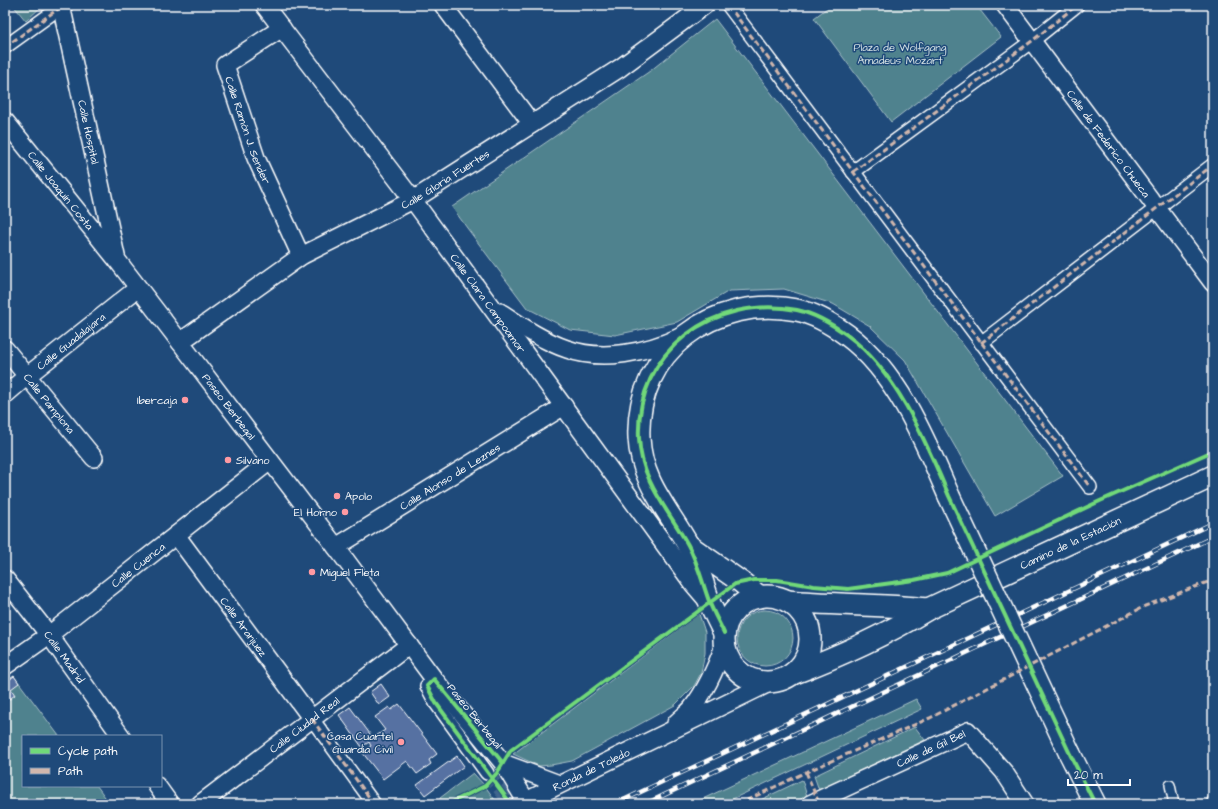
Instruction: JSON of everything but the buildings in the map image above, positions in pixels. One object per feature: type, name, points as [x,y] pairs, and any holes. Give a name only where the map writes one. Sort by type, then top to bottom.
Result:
[{"type":"street","points":[[5,47],[62,5]]},
{"type":"street","name":"Calle Hospital","points":[[62,5],[116,260]]},
{"type":"street","name":"Calle Clara Campoamor","points":[[264,5],[413,200],[694,585],[709,602]]},
{"type":"street","points":[[443,5],[532,124]]},
{"type":"street","name":"Calle Gloria Fuertes","points":[[180,342],[301,256],[413,200],[620,68],[705,5]]},
{"type":"street","points":[[728,5],[1090,487]]},
{"type":"street","name":"Calle de Federico Chueca","points":[[1005,5],[1213,283]]},
{"type":"street","points":[[853,172],[1032,41],[1077,5]]},
{"type":"street","name":"Calle Ramón J. Sender","points":[[282,28],[225,65],[256,158],[301,256]]},
{"type":"street","name":"Calle Joaquín Costa","points":[[5,121],[116,260]]},
{"type":"street","points":[[981,343],[1156,207],[1213,165]]},
{"type":"street","name":"Paseo Berbegal","points":[[116,260],[336,547],[434,679],[503,763],[523,802]]},
{"type":"street","name":"Calle Guadalajara","points":[[5,396],[27,376],[138,288]]},
{"type":"street","points":[[490,304],[547,341],[568,350],[586,354],[610,354],[639,351],[665,344],[722,314],[736,310],[758,307],[777,307],[798,310],[828,322],[863,348],[899,392],[933,458],[949,496],[1095,804]]},
{"type":"street","points":[[688,333],[664,357],[652,376],[643,400],[639,427],[639,440],[642,459],[653,489],[688,546],[703,580],[709,602],[724,639],[728,658],[736,669],[746,677],[758,682],[783,680],[803,664],[809,651],[810,636],[807,622],[799,610],[788,601]]},
{"type":"street","name":"Calle Pamplona","points":[[5,349],[94,458]]},
{"type":"street","name":"Calle Alonso de Leznes","points":[[336,547],[564,406]]},
{"type":"street","name":"Calle Cuenca","points":[[5,666],[49,635],[270,461]]},
{"type":"street","name":"Camino de la Estación","points":[[792,674],[816,665],[907,622],[928,609],[1213,476]]},
{"type":"street","name":"Calle Aranjuez","points":[[176,535],[312,719]]},
{"type":"street","points":[[688,546],[741,582],[760,597]]},
{"type":"street","name":"Calle Madrid","points":[[5,579],[49,635],[120,735]]},
{"type":"street","points":[[724,639],[728,620],[735,610],[745,602],[760,597],[775,597],[788,601],[812,603],[928,609]]},
{"type":"street","name":"Ronda de Toledo","points":[[662,735],[691,709],[706,688],[716,668],[724,639]]},
{"type":"street","name":"Calle Ciudad Real","points":[[200,804],[408,645]]},
{"type":"street","points":[[434,679],[427,686],[436,704],[487,773]]},
{"type":"street","name":"Ronda de Toledo","points":[[523,802],[771,682]]},
{"type":"street","points":[[312,719],[374,804]]},
{"type":"street","name":"Calle de Gil Bel","points":[[810,804],[968,731],[1004,772],[1025,804]]},
{"type":"street","name":"Paseo Berbegal","points":[[503,763],[559,784]]},
{"type":"street","points":[[158,787],[170,804]]},
{"type":"lane","points":[[1170,785],[1174,804]]},
{"type":"green space","points":[[13,5],[43,5],[26,21]]},
{"type":"green space","name":"Plaza de Wolfgang Amadeus Mozart","points":[[831,5],[976,5],[1001,37],[891,122],[814,18]]},
{"type":"green space","points":[[715,19],[1063,476],[995,516],[905,360],[870,326],[833,304],[784,289],[729,291],[677,322],[615,335],[570,330],[527,308],[452,207],[650,71]]},
{"type":"green space","points":[[759,610],[771,610],[781,614],[789,622],[793,632],[793,644],[789,654],[781,662],[771,666],[759,666],[749,662],[741,654],[737,644],[737,632],[741,622],[749,614]]},
{"type":"green space","points":[[699,614],[705,632],[705,653],[701,673],[694,686],[675,705],[572,761],[539,766],[513,754]]},
{"type":"green space","points":[[14,676],[58,735],[22,735],[22,787],[98,787],[110,804],[5,804],[5,683]]},
{"type":"green space","points":[[916,699],[922,709],[722,804],[692,804]]},
{"type":"green space","points":[[915,727],[925,740],[819,790],[814,776]]},
{"type":"green space","points":[[473,773],[495,800],[484,804],[440,804],[440,798]]},
{"type":"green space","points":[[802,780],[807,796],[790,804],[752,804]]},
{"type":"waterway","points":[[1207,804],[1213,793]]},
{"type":"tunnel","points":[[487,773],[511,804]]},
{"type":"railway","points":[[615,804],[1213,523]]},
{"type":"railway","points":[[645,804],[1213,537]]},
{"type":"marked path","points":[[728,5],[1090,487]]},
{"type":"marked path","points":[[853,172],[1032,41],[1077,5]]},
{"type":"marked path","points":[[5,47],[62,6]]},
{"type":"marked path","points":[[981,343],[1213,165]]},
{"type":"marked path","points":[[739,804],[806,772],[930,718],[1145,606],[1213,580]]},
{"type":"marked path","points":[[312,719],[374,804]]},
{"type":"marked path","points":[[806,772],[818,801]]},
{"type":"cycle path","points":[[724,633],[711,605],[688,545],[650,482],[641,454],[639,438],[641,407],[650,379],[665,355],[685,335],[709,321],[737,311],[766,307],[797,310],[829,323],[847,335],[865,350],[881,368],[908,408],[930,452],[949,496],[1070,754],[1095,804]]},
{"type":"cycle path","points":[[448,804],[485,786],[497,773],[511,750],[735,584],[754,580],[777,580],[814,586],[848,589],[914,580],[947,573],[1100,501],[1213,451]]},
{"type":"cycle path","points":[[503,763],[434,679],[427,686],[436,703],[511,804]]},
{"type":"place","name":"Ibercaja","points":[[185,400]]},
{"type":"place","name":"Silvano","points":[[228,460]]},
{"type":"place","name":"Apolo","points":[[337,496]]},
{"type":"place","name":"El Horno","points":[[345,512]]},
{"type":"place","name":"Miguel Fleta","points":[[312,572]]},
{"type":"place","name":"Casa Cuartel Guardia Civil","points":[[401,742]]}]
